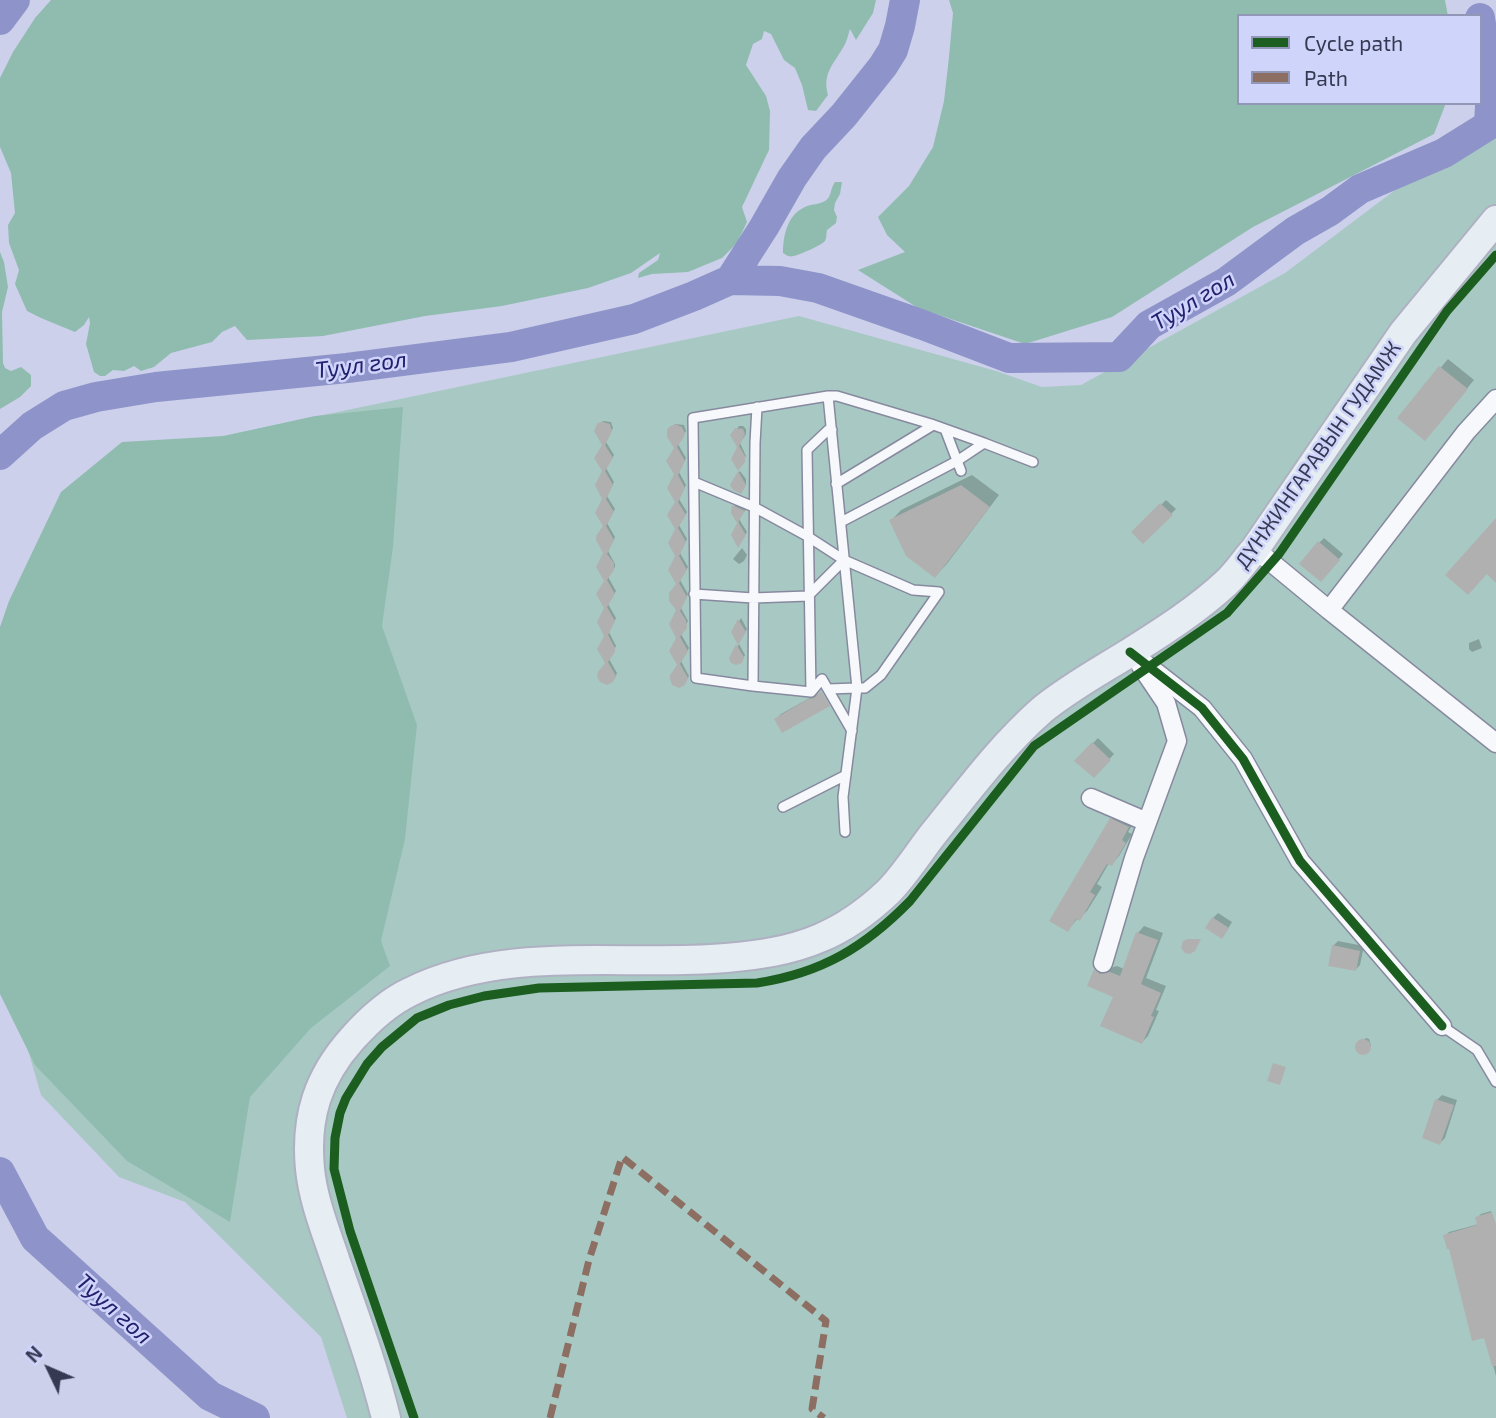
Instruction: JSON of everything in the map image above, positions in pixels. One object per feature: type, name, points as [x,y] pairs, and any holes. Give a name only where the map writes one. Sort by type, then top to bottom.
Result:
[{"type":"main road","name":"ДҮНЖИНГАРАВЫН ГУДАМЖ","points":[[386,1418],[376,1376],[321,1216],[310,1171],[309,1130],[317,1095],[335,1058],[360,1030],[406,993],[437,980],[468,972],[511,964],[557,960],[684,961],[758,955],[782,951],[822,937],[856,917],[888,891],[962,798],[1042,710],[1191,612],[1227,582],[1255,549],[1403,333],[1496,220]]},
{"type":"street","points":[[1329,610],[1466,432],[1496,398]]},
{"type":"street","points":[[1255,549],[1496,743]]},
{"type":"street","points":[[1103,963],[1130,871],[1177,741],[1166,703],[1130,652]]},
{"type":"street","points":[[1130,652],[1202,708],[1243,759],[1300,861],[1442,1026]]},
{"type":"street","points":[[1091,798],[1147,822]]},
{"type":"lane","points":[[828,396],[857,688],[843,797],[845,832]]},
{"type":"lane","points":[[811,692],[696,678],[692,418],[837,396],[931,424],[1033,462]]},
{"type":"lane","points":[[753,687],[757,407]]},
{"type":"lane","points":[[836,484],[931,424]]},
{"type":"lane","points":[[945,429],[961,471]]},
{"type":"lane","points":[[811,692],[807,450],[831,430]]},
{"type":"lane","points":[[841,522],[957,461],[985,443]]},
{"type":"lane","points":[[694,482],[754,507],[844,560],[913,590],[939,592],[881,675],[865,688],[828,689]]},
{"type":"lane","points":[[694,594],[808,596],[844,560]]},
{"type":"lane","points":[[811,692],[822,679],[852,731]]},
{"type":"lane","points":[[783,807],[846,775]]},
{"type":"lane","points":[[1442,1026],[1477,1050],[1496,1082]]},
{"type":"green space","points":[[51,0],[876,0],[873,13],[856,40],[850,29],[828,75],[828,95],[816,111],[808,110],[795,68],[784,60],[771,34],[764,31],[762,39],[753,44],[746,65],[766,96],[770,111],[769,150],[742,207],[747,222],[737,243],[722,258],[688,272],[652,274],[638,278],[639,273],[658,260],[660,253],[631,273],[588,288],[502,306],[425,316],[323,336],[247,340],[235,326],[222,332],[212,342],[171,353],[154,367],[141,371],[134,366],[100,376],[94,372],[86,344],[89,317],[75,332],[27,311],[15,284],[19,270],[9,243],[8,225],[15,213],[11,173],[0,147],[0,78],[35,18]]},
{"type":"green space","points":[[949,0],[1445,0],[1448,14],[1237,14],[1237,105],[1445,105],[1434,134],[1253,227],[1112,317],[1025,344],[918,308],[858,270],[905,252],[887,235],[878,217],[909,186],[933,147],[944,101],[953,13]]},
{"type":"green space","points":[[1496,114],[1496,1418],[347,1418],[321,1337],[185,1202],[119,1177],[41,1095],[0,953],[0,753],[107,460],[799,316],[996,371],[1042,387],[1081,385],[1285,273]]},
{"type":"green space","points":[[835,182],[842,182],[835,203],[836,223],[827,230],[825,241],[794,256],[783,253],[785,234],[793,216],[805,207],[827,199]]},
{"type":"green space","points":[[0,252],[8,287],[2,312],[3,363],[5,368],[11,371],[21,367],[31,375],[31,386],[20,397],[0,409]]},
{"type":"green space","points":[[403,407],[393,547],[382,626],[417,725],[405,839],[381,941],[390,966],[311,1028],[250,1097],[230,1222],[127,1161],[35,1065],[0,994],[0,627],[9,601],[61,492],[122,442],[224,436],[315,416]]},
{"type":"building","points":[[1439,366],[1468,389],[1425,441],[1397,418]]},
{"type":"building","points":[[600,422],[610,424],[612,431],[605,445],[613,458],[605,471],[613,485],[606,499],[614,512],[606,526],[614,540],[607,554],[614,563],[614,570],[607,580],[615,594],[607,607],[615,621],[608,635],[615,652],[608,662],[616,676],[613,682],[607,685],[600,682],[597,676],[605,663],[597,649],[604,636],[597,622],[604,608],[596,594],[604,581],[596,567],[603,553],[596,536],[603,526],[595,513],[602,499],[595,485],[602,471],[594,458],[602,445],[594,431]]},
{"type":"building","points":[[675,424],[682,427],[685,433],[677,447],[685,461],[678,475],[685,488],[678,502],[686,515],[678,528],[686,542],[679,556],[687,570],[679,583],[687,597],[680,611],[686,620],[687,628],[680,637],[688,651],[680,664],[688,678],[685,685],[679,688],[672,685],[670,679],[677,665],[669,651],[676,638],[669,624],[676,610],[669,601],[669,593],[676,584],[668,570],[675,556],[668,543],[675,529],[667,515],[675,502],[667,488],[674,474],[666,461],[674,448],[667,437],[667,430]]},
{"type":"building","points":[[735,428],[743,429],[745,434],[739,446],[745,456],[745,462],[738,471],[731,459],[737,447],[730,435]]},
{"type":"building","points":[[738,471],[746,485],[741,494],[730,485]]},
{"type":"building","points":[[961,485],[990,507],[935,578],[906,556],[889,520]]},
{"type":"building","points":[[1160,503],[1173,515],[1143,544],[1131,532]]},
{"type":"building","points":[[732,505],[745,511],[738,522],[746,535],[738,548],[731,535],[737,523],[731,513]]},
{"type":"building","points":[[1496,518],[1496,583],[1487,574],[1468,595],[1445,575]]},
{"type":"building","points":[[1318,541],[1340,560],[1321,582],[1299,564]]},
{"type":"building","points":[[738,619],[746,632],[738,645],[731,632]]},
{"type":"building","points":[[736,644],[744,657],[742,663],[736,665],[731,663],[729,658]]},
{"type":"building","points":[[821,691],[830,706],[782,733],[774,719],[814,698]]},
{"type":"building","points":[[1092,742],[1111,760],[1094,778],[1074,761]]},
{"type":"building","points":[[1110,818],[1129,827],[1122,840],[1126,843],[1112,866],[1107,864],[1090,892],[1095,895],[1080,921],[1076,919],[1068,932],[1049,921]]},
{"type":"building","points":[[1212,917],[1229,928],[1222,939],[1205,928]]},
{"type":"building","points":[[1136,932],[1158,940],[1141,984],[1161,993],[1142,1044],[1100,1026],[1113,997],[1087,986],[1094,969],[1100,974],[1110,972],[1120,976]]},
{"type":"building","points":[[1201,939],[1195,951],[1190,954],[1181,948],[1183,941]]},
{"type":"building","points":[[1332,945],[1360,951],[1356,971],[1328,966]]},
{"type":"building","points":[[1363,1039],[1371,1047],[1363,1055],[1355,1047]]},
{"type":"building","points":[[1273,1063],[1286,1067],[1280,1085],[1267,1081]]},
{"type":"building","points":[[1435,1099],[1454,1105],[1440,1145],[1422,1138]]},
{"type":"building","points":[[1492,1212],[1496,1224],[1496,1366],[1492,1366],[1484,1338],[1472,1341],[1443,1235],[1477,1225],[1475,1217]]},
{"type":"waterway","name":"Туул гол","points":[[0,20],[15,0]]},
{"type":"waterway","name":"Туул гол","points":[[0,455],[32,426],[64,406],[96,397],[156,387],[347,368],[511,347],[634,319],[730,280],[813,148],[844,115],[883,66],[893,50],[905,0]]},
{"type":"waterway","name":"Туул гол","points":[[730,280],[780,281],[818,288],[1009,358],[1119,357],[1149,325],[1226,282],[1295,231],[1330,211],[1360,189],[1444,153],[1489,125],[1491,87],[1482,31]]},
{"type":"waterway","name":"Туул гол","points":[[0,1172],[35,1238],[210,1396],[255,1418]]},
{"type":"marked path","points":[[550,1418],[589,1260],[622,1157],[826,1321],[812,1409],[824,1418]]},
{"type":"cycle path","points":[[414,1418],[350,1231],[334,1169],[335,1138],[340,1113],[367,1064],[382,1047],[417,1018],[449,1005],[484,996],[539,988],[757,983],[822,965],[859,945],[910,901],[1034,746],[1227,613],[1279,554],[1447,311],[1496,255]]},
{"type":"cycle path","points":[[1130,652],[1202,708],[1243,759],[1300,861],[1442,1026]]}]
